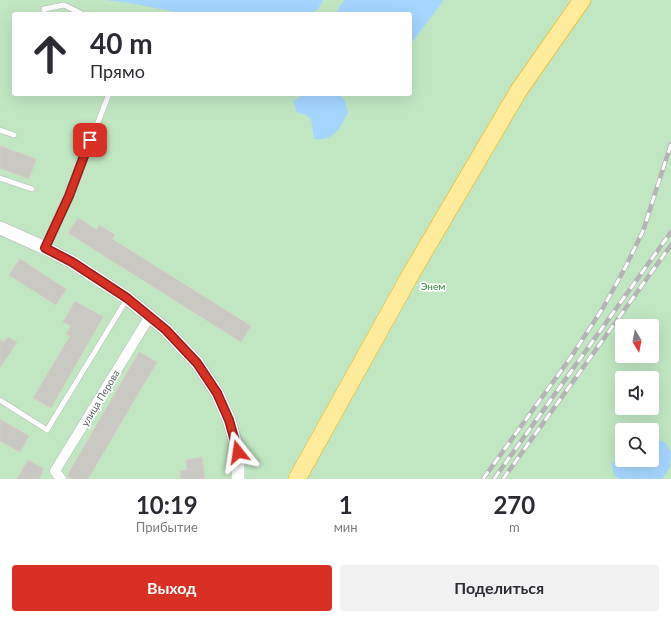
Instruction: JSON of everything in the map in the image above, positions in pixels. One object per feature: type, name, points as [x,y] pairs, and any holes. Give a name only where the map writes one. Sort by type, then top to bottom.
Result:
[{"type":"highway","points":[[297,479],[412,272],[519,90],[582,0]]},
{"type":"street","points":[[0,228],[72,262],[127,298],[166,330],[197,363],[217,393],[229,420],[238,452],[238,479]]},
{"type":"street","name":"улица Перова","points":[[61,479],[55,472],[150,316]]},
{"type":"lane","points":[[44,12],[44,9],[64,5],[78,12]]},
{"type":"lane","points":[[45,248],[69,196],[108,96]]},
{"type":"lane","points":[[0,130],[14,135]]},
{"type":"lane","points":[[0,178],[32,189]]},
{"type":"lane","points":[[0,400],[47,430],[127,298]]},
{"type":"green space","name":"Энем","points":[[0,0],[671,0],[671,479],[0,479]]},
{"type":"water","points":[[104,0],[323,0],[318,9],[313,12],[176,12]]},
{"type":"water","points":[[344,0],[444,0],[412,42],[412,12],[336,12]]},
{"type":"water","points":[[300,96],[341,96],[345,101],[348,112],[336,133],[327,138],[314,139],[311,119],[306,115],[297,112],[293,101],[300,98]]},
{"type":"water","points":[[659,440],[666,443],[671,452],[670,468],[662,479],[620,479],[614,475],[612,464],[615,460],[615,467],[659,467]]},
{"type":"building","points":[[0,146],[36,159],[29,179],[0,168]]},
{"type":"building","points":[[78,218],[97,230],[99,225],[115,235],[112,239],[251,326],[241,342],[68,233]]},
{"type":"building","points":[[20,259],[66,289],[56,305],[9,275]]},
{"type":"building","points":[[75,301],[103,317],[51,408],[33,398],[70,336],[66,334],[71,326],[63,322]]},
{"type":"building","points":[[8,337],[17,342],[0,368],[0,339],[4,342]]},
{"type":"building","points":[[139,352],[157,362],[88,479],[72,479],[67,476]]},
{"type":"building","points":[[0,419],[29,436],[20,452],[0,441]]},
{"type":"building","points":[[202,457],[205,479],[181,479],[180,471],[187,470],[186,460]]},
{"type":"building","points":[[28,460],[44,469],[39,479],[17,479]]},
{"type":"railway","points":[[483,479],[571,357],[603,308],[643,231],[671,144]]},
{"type":"railway","points":[[494,479],[671,232]]},
{"type":"railway","points":[[503,479],[671,245]]},
{"type":"route","points":[[90,140],[69,196],[45,248],[72,262],[127,298],[166,330],[197,363],[217,393],[229,420],[238,452]]}]
